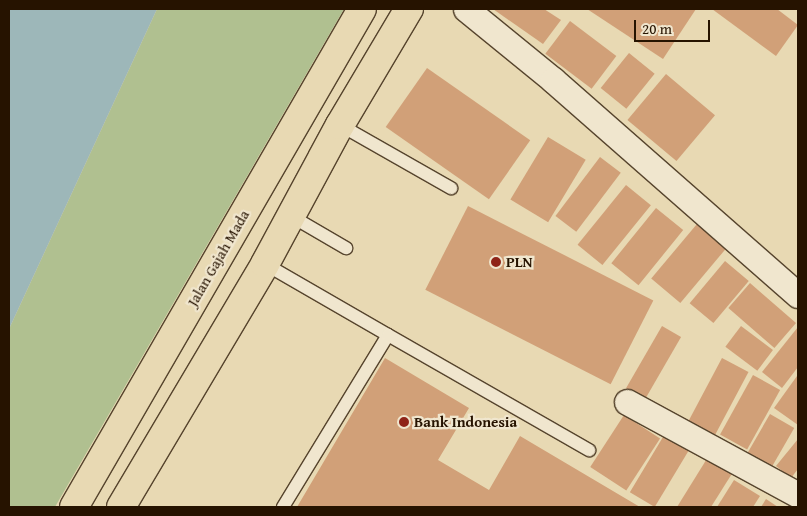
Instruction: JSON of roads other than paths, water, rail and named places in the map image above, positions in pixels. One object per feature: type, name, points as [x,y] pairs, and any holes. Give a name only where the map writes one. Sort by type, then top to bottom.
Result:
[{"type":"highway","name":"Jalan Gajah Mada","points":[[74,507],[362,9]]},
{"type":"highway","points":[[122,507],[265,264],[340,125],[409,9]]},
{"type":"street","points":[[466,9],[553,80],[798,295]]},
{"type":"street","points":[[627,402],[798,495]]},
{"type":"lane","points":[[340,125],[451,188]]},
{"type":"lane","points":[[291,216],[346,248]]},
{"type":"lane","points":[[265,264],[589,450]]},
{"type":"lane","points":[[283,507],[388,335]]},
{"type":"water","points":[[9,9],[157,9],[9,329]]},
{"type":"place","name":"PLN","points":[[496,262]]},
{"type":"place","name":"Bank Indonesia","points":[[404,422]]}]
